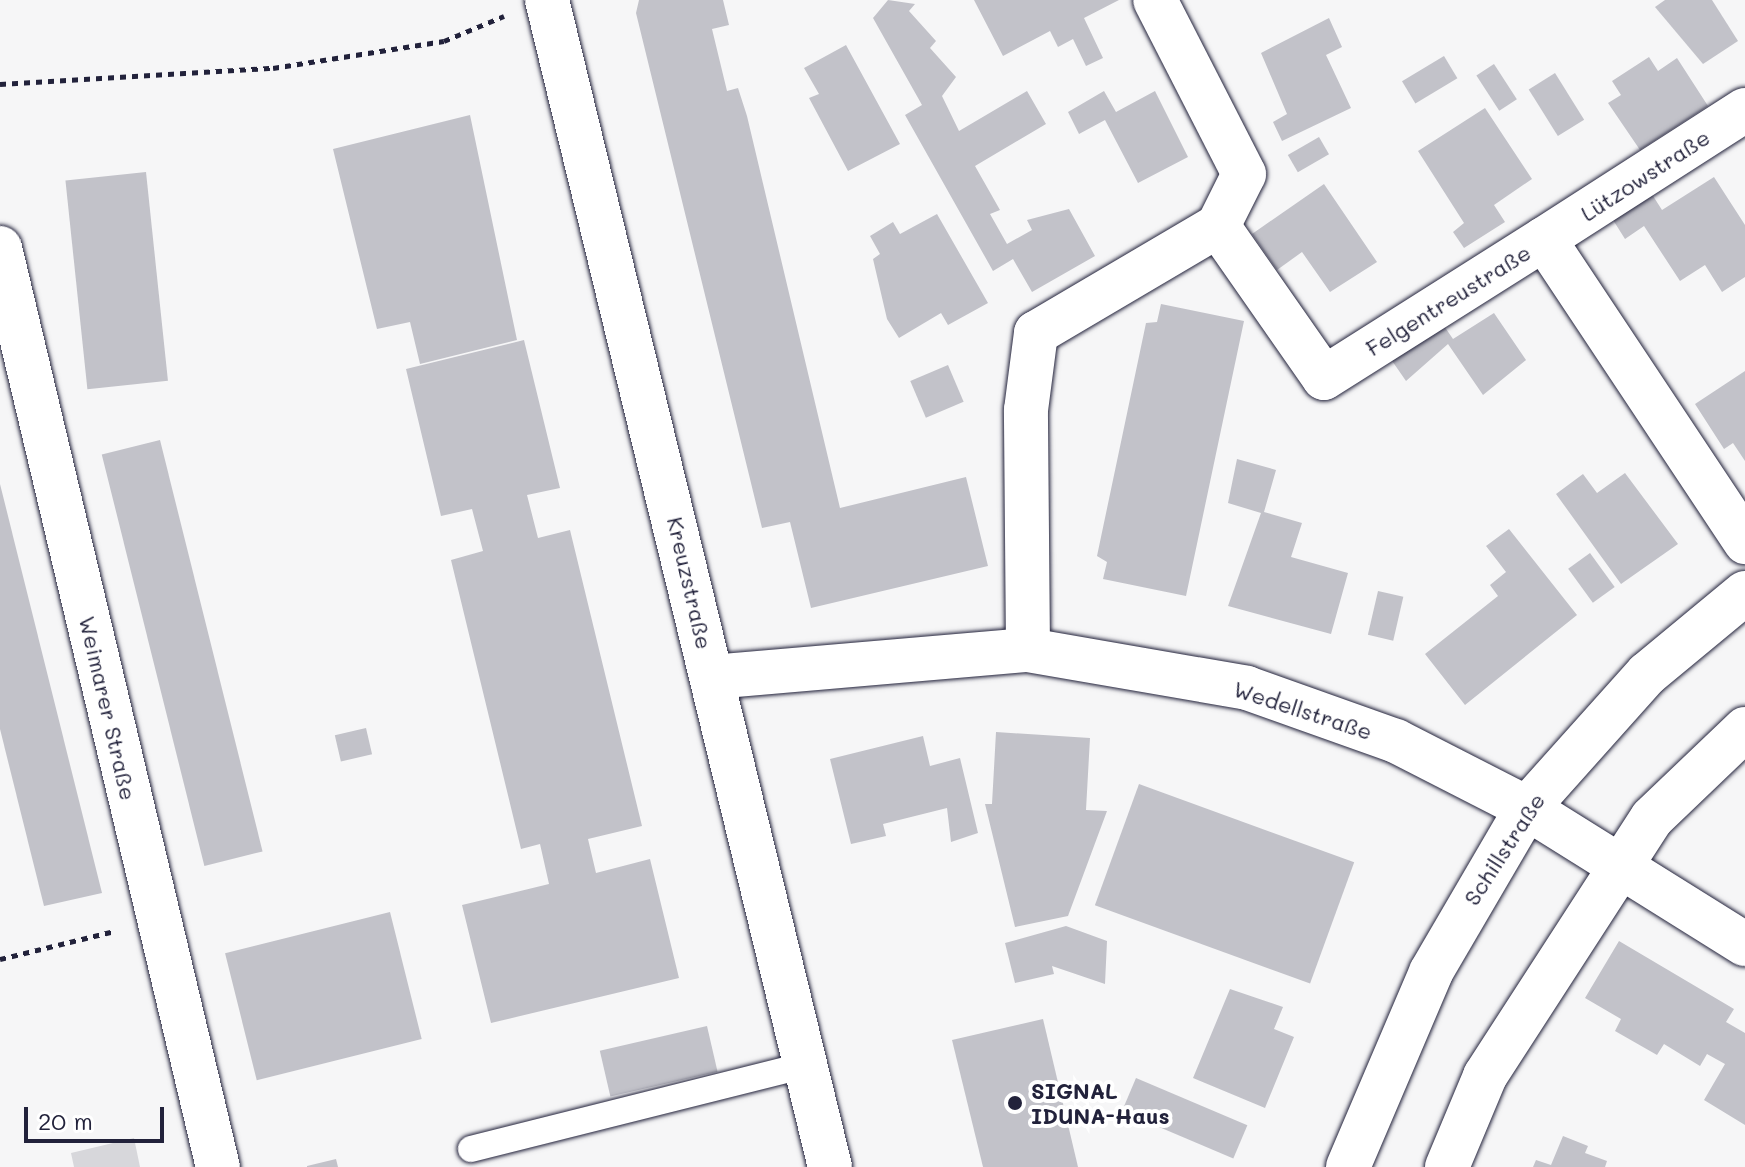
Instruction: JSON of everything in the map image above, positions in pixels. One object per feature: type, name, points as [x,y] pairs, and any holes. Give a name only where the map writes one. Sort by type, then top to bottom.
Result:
[{"type":"street","points":[[1028,650],[1026,410],[1036,333],[1218,226],[1244,174],[1155,0]]},
{"type":"street","name":"Kreuzstraße","points":[[531,6],[712,677],[830,1167]]},
{"type":"street","name":"Lützowstraße","points":[[1544,239],[1745,110]]},
{"type":"street","name":"Felgentreustraße","points":[[1218,226],[1324,378],[1544,239],[1745,542]]},
{"type":"street","name":"Weimarer Straße","points":[[0,248],[218,1167]]},
{"type":"street","name":"Schillstraße","points":[[1348,1167],[1431,972],[1527,808],[1647,674],[1745,593]]},
{"type":"street","name":"Wedellstraße","points":[[712,677],[1028,650],[1247,688],[1396,741],[1527,808],[1745,944]]},
{"type":"street","points":[[1447,1167],[1485,1076],[1652,818],[1745,729]]},
{"type":"lane","points":[[471,1149],[806,1065]]},
{"type":"path","points":[[0,84],[273,68],[444,41],[531,6]]},
{"type":"path","points":[[0,959],[159,920]]},
{"type":"shaded area","points":[[134,1138],[140,1167],[74,1167],[71,1153]]},
{"type":"building","points":[[639,0],[723,0],[729,25],[712,29],[727,91],[738,88],[747,116],[840,508],[966,477],[988,566],[811,608],[790,522],[762,528],[636,13]]},
{"type":"building","points":[[888,0],[915,4],[909,11],[936,41],[930,48],[956,77],[942,96],[959,131],[1027,91],[1046,124],[975,166],[1000,210],[990,214],[1007,244],[1032,230],[1027,220],[1069,209],[1095,256],[1032,292],[1013,259],[993,271],[905,115],[922,105],[873,18]]},
{"type":"building","points":[[974,0],[1119,0],[1084,18],[1103,58],[1086,66],[1073,39],[1058,47],[1050,31],[1003,56]]},
{"type":"building","points":[[1665,0],[1712,0],[1738,41],[1703,64],[1655,7]]},
{"type":"building","points":[[1329,18],[1342,47],[1326,55],[1351,108],[1282,141],[1273,122],[1287,114],[1261,53]]},
{"type":"building","points":[[846,45],[900,144],[848,171],[809,98],[819,94],[804,68]]},
{"type":"building","points":[[1444,56],[1457,78],[1415,104],[1402,81]]},
{"type":"building","points":[[1649,57],[1658,71],[1677,58],[1708,106],[1640,150],[1608,103],[1621,95],[1612,81]]},
{"type":"building","points":[[1494,64],[1517,99],[1499,111],[1476,75]]},
{"type":"building","points":[[1555,73],[1584,120],[1558,136],[1529,89]]},
{"type":"building","points":[[1104,91],[1116,112],[1155,91],[1188,157],[1138,183],[1105,120],[1079,134],[1068,112]]},
{"type":"building","points":[[1485,108],[1532,179],[1494,205],[1505,222],[1464,248],[1453,232],[1464,223],[1418,151]]},
{"type":"building","points":[[470,115],[517,340],[420,364],[410,322],[377,329],[333,149]]},
{"type":"building","points":[[1319,137],[1329,154],[1298,172],[1288,155]]},
{"type":"building","points":[[146,172],[168,381],[87,389],[65,180]]},
{"type":"building","points":[[1714,177],[1745,225],[1745,277],[1722,292],[1705,265],[1680,281],[1644,226],[1625,239],[1608,212],[1648,188],[1662,210]]},
{"type":"building","points":[[1324,184],[1377,262],[1330,292],[1302,252],[1277,270],[1252,234]]},
{"type":"building","points":[[937,214],[988,303],[948,325],[941,313],[899,338],[887,319],[873,259],[880,254],[870,236],[893,222],[900,234]]},
{"type":"building","points":[[1161,304],[1244,321],[1186,596],[1103,579],[1107,562],[1097,556],[1146,323],[1157,322]]},
{"type":"building","points":[[1494,313],[1526,360],[1483,395],[1448,344],[1406,381],[1388,355],[1440,320],[1453,339]]},
{"type":"building","points":[[524,340],[560,488],[527,495],[538,538],[570,530],[642,826],[588,839],[596,873],[650,859],[679,978],[491,1023],[462,905],[549,884],[540,844],[521,849],[451,560],[483,551],[472,509],[441,516],[406,369]]},
{"type":"building","points":[[948,365],[964,402],[926,418],[910,381]]},
{"type":"building","points":[[1745,371],[1745,461],[1733,443],[1724,449],[1695,404]]},
{"type":"building","points":[[160,440],[263,851],[204,866],[102,455]]},
{"type":"building","points":[[1237,459],[1276,470],[1264,512],[1302,523],[1291,557],[1348,573],[1331,634],[1228,606],[1261,513],[1228,503]]},
{"type":"building","points":[[1625,473],[1678,544],[1621,584],[1556,494],[1583,474],[1597,493]]},
{"type":"building","points":[[0,484],[102,893],[44,906],[0,729]]},
{"type":"building","points":[[1509,529],[1577,615],[1465,705],[1425,654],[1498,596],[1490,585],[1506,572],[1486,546]]},
{"type":"building","points":[[1590,553],[1615,587],[1593,603],[1568,569]]},
{"type":"building","points":[[1378,591],[1403,597],[1393,641],[1368,635]]},
{"type":"building","points":[[366,728],[372,754],[341,762],[335,735]]},
{"type":"building","points":[[996,732],[1090,738],[1086,810],[1107,811],[1068,916],[1015,927],[985,804],[992,804]]},
{"type":"building","points":[[923,736],[930,766],[960,758],[978,833],[951,842],[947,808],[883,824],[886,836],[851,844],[830,759]]},
{"type":"building","points":[[1139,784],[1354,862],[1310,984],[1095,905]]},
{"type":"building","points":[[390,912],[422,1039],[257,1080],[225,953]]},
{"type":"building","points":[[1066,926],[1107,941],[1105,984],[1052,966],[1054,974],[1015,983],[1005,943]]},
{"type":"building","points":[[1619,941],[1734,1009],[1726,1022],[1745,1033],[1745,1125],[1704,1100],[1725,1064],[1707,1054],[1700,1066],[1664,1044],[1657,1055],[1615,1031],[1621,1019],[1585,998]]},
{"type":"building","points":[[1230,989],[1283,1007],[1274,1029],[1294,1037],[1265,1108],[1193,1078]]},
{"type":"building","name":"SIGNAL IDUNA-Haus","points":[[1043,1019],[1078,1167],[983,1167],[952,1040]]},
{"type":"building","points":[[707,1026],[718,1072],[610,1097],[600,1051]]},
{"type":"building","points":[[1136,1078],[1247,1125],[1233,1158],[1122,1111]]},
{"type":"building","points":[[1563,1136],[1588,1146],[1585,1153],[1607,1161],[1605,1167],[1533,1167],[1536,1160],[1551,1165]]},
{"type":"building","points":[[336,1159],[338,1167],[307,1167],[307,1166]]},
{"type":"place","name":"SIGNAL IDUNA-Haus","points":[[1015,1103]]}]
